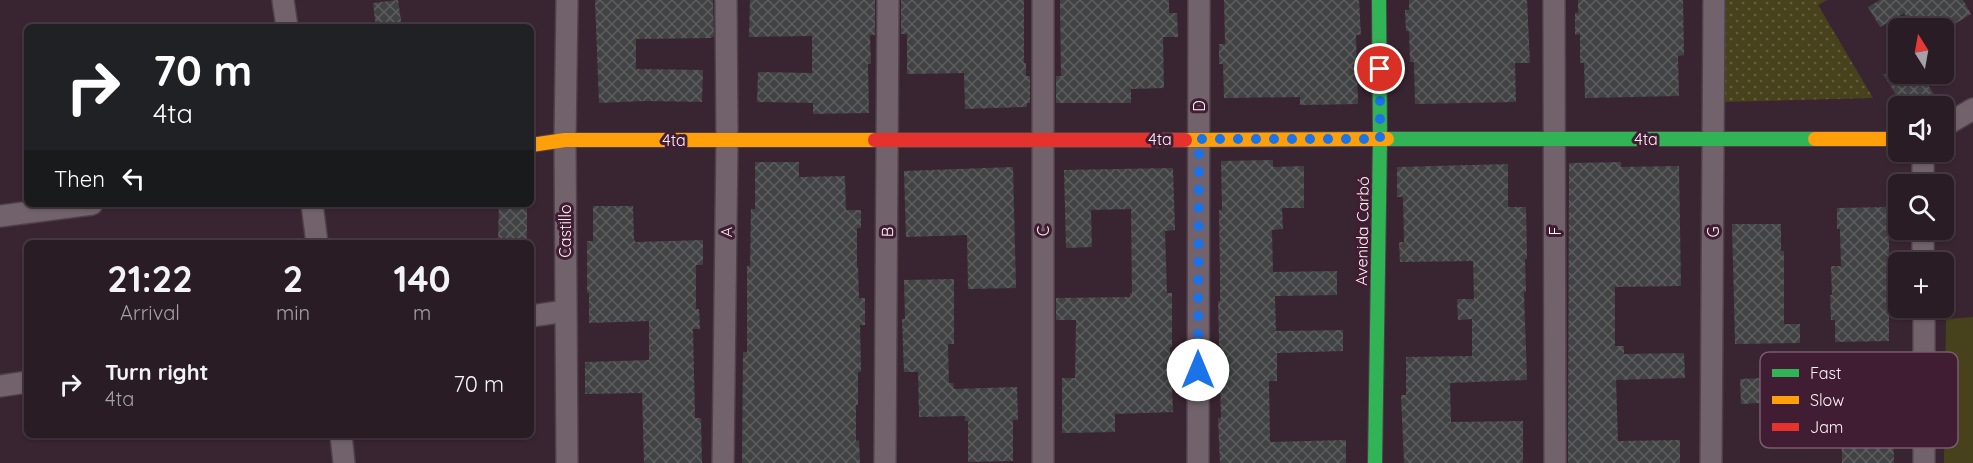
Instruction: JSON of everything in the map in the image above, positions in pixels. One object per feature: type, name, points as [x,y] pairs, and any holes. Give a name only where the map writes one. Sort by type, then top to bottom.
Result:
[{"type":"street","points":[[283,0],[287,24]]},
{"type":"street","name":"Castillo","points":[[567,0],[565,140],[567,463]]},
{"type":"street","name":"A","points":[[723,463],[727,140],[726,0]]},
{"type":"street","name":"B","points":[[885,463],[888,0]]},
{"type":"street","name":"C","points":[[1042,0],[1044,463]]},
{"type":"street","name":"D","points":[[1198,463],[1199,0]]},
{"type":"street","name":"Avenida Carbó","points":[[1375,463],[1380,139],[1379,0]]},
{"type":"street","name":"F","points":[[1554,0],[1555,463]]},
{"type":"street","name":"G","points":[[1711,463],[1714,0]]},
{"type":"street","points":[[1954,120],[1973,109]]},
{"type":"street","name":"4ta","points":[[534,145],[565,140],[1888,139]]},
{"type":"street","points":[[0,216],[69,207]]},
{"type":"street","points":[[312,207],[317,240]]},
{"type":"street","points":[[534,316],[566,311]]},
{"type":"street","points":[[1924,318],[1924,352]]},
{"type":"street","points":[[0,386],[24,382]]},
{"type":"street","points":[[341,438],[344,463]]},
{"type":"shaded area","points":[[1725,0],[1827,0],[1818,5],[1873,98],[1723,102]]},
{"type":"shaded area","points":[[1973,317],[1973,463],[1944,463],[1944,448],[1958,448],[1958,352],[1946,352],[1946,319]]},
{"type":"building","points":[[398,0],[402,24],[376,24],[373,3]]},
{"type":"building","points":[[595,0],[713,0],[714,36],[711,38],[636,39],[636,69],[703,70],[702,102],[599,103]]},
{"type":"building","points":[[750,0],[875,0],[875,35],[870,35],[871,64],[868,64],[869,113],[813,114],[813,103],[757,102],[758,72],[812,73],[812,36],[749,37]]},
{"type":"building","points":[[901,0],[1024,0],[1024,63],[1026,63],[1026,76],[1030,76],[1030,103],[1027,103],[1027,107],[965,109],[964,73],[907,74],[907,34],[901,34]]},
{"type":"building","points":[[1060,0],[1169,0],[1169,13],[1177,13],[1178,37],[1163,37],[1164,88],[1131,89],[1131,103],[1056,103],[1056,76],[1061,76]]},
{"type":"building","points":[[1224,0],[1359,0],[1361,35],[1356,35],[1358,104],[1300,105],[1300,97],[1224,98],[1223,64],[1219,64],[1219,44],[1225,44]]},
{"type":"building","points":[[1409,0],[1527,0],[1530,63],[1515,63],[1516,102],[1415,104],[1414,62],[1410,62],[1409,31],[1406,31],[1405,10],[1409,10]]},
{"type":"building","points":[[1578,0],[1683,0],[1684,55],[1678,56],[1679,96],[1585,98],[1584,63],[1580,63],[1580,34],[1575,35],[1575,13],[1578,13]]},
{"type":"building","points":[[1880,0],[1963,0],[1971,14],[1954,24],[1954,18],[1907,18],[1904,13],[1895,18],[1888,18],[1888,22],[1880,27],[1868,7]]},
{"type":"building","points":[[1889,84],[1927,84],[1935,96],[1897,96]]},
{"type":"building","points":[[1273,160],[1273,167],[1304,166],[1304,208],[1282,208],[1283,229],[1272,230],[1273,272],[1337,271],[1337,295],[1275,296],[1276,331],[1343,330],[1343,351],[1277,353],[1277,381],[1269,381],[1270,442],[1346,440],[1346,463],[1220,463],[1218,301],[1220,301],[1219,210],[1222,210],[1221,161]]},
{"type":"building","points":[[755,162],[799,162],[799,177],[845,176],[846,210],[861,210],[861,228],[857,228],[857,268],[859,298],[865,298],[865,325],[860,325],[861,372],[858,372],[858,405],[856,405],[856,441],[859,440],[860,463],[742,463],[743,352],[747,352],[747,266],[750,266],[751,209],[755,209]]},
{"type":"building","points":[[1621,162],[1621,167],[1679,166],[1681,286],[1615,287],[1615,346],[1624,346],[1624,354],[1684,353],[1685,378],[1616,380],[1618,441],[1680,440],[1680,463],[1568,463],[1569,163]]},
{"type":"building","points":[[1508,164],[1508,207],[1526,207],[1527,259],[1525,259],[1526,292],[1524,292],[1527,380],[1450,383],[1451,422],[1523,421],[1523,463],[1404,463],[1401,395],[1406,395],[1406,357],[1472,356],[1472,319],[1458,320],[1457,299],[1474,299],[1473,261],[1400,262],[1399,242],[1404,242],[1403,197],[1397,197],[1397,167]]},
{"type":"building","points":[[1013,167],[1016,288],[968,289],[967,235],[906,237],[904,171]]},
{"type":"building","points":[[1173,168],[1175,230],[1165,231],[1167,293],[1172,293],[1172,347],[1170,347],[1173,412],[1115,414],[1115,432],[1062,433],[1062,378],[1075,378],[1076,320],[1056,320],[1056,298],[1130,297],[1132,293],[1131,209],[1091,210],[1092,247],[1066,248],[1064,170]]},
{"type":"building","points":[[593,206],[633,206],[634,240],[636,242],[703,240],[703,265],[696,265],[696,309],[699,309],[700,329],[693,329],[695,418],[701,418],[702,463],[644,463],[642,393],[585,394],[585,362],[649,360],[649,321],[589,323],[587,241],[593,241]]},
{"type":"building","points":[[499,207],[527,207],[527,240],[498,240]]},
{"type":"building","points":[[1888,207],[1889,341],[1835,342],[1835,320],[1831,320],[1830,295],[1832,295],[1831,266],[1841,266],[1837,208]]},
{"type":"building","points":[[1732,224],[1781,224],[1781,251],[1784,251],[1784,324],[1800,324],[1800,343],[1735,344]]},
{"type":"building","points":[[954,279],[954,344],[948,344],[949,383],[953,383],[954,389],[1017,387],[1018,420],[1013,420],[1013,461],[968,462],[968,421],[965,421],[965,416],[919,417],[918,372],[904,372],[902,319],[905,319],[904,280]]},
{"type":"building","points":[[1760,378],[1760,403],[1741,404],[1740,379]]},
{"type":"building","points":[[1842,448],[1894,448],[1894,463],[1842,463]]},
{"type":"traffic: fast","points":[[1375,463],[1380,139],[1379,0]]},
{"type":"traffic: fast","points":[[1387,139],[1815,139]]},
{"type":"traffic: slow","points":[[1185,140],[1387,139]]},
{"type":"traffic: slow","points":[[1815,139],[1888,139]]},
{"type":"traffic: slow","points":[[534,145],[565,140],[875,140]]},
{"type":"traffic: jam","points":[[875,140],[1185,140]]},
{"type":"route","points":[[1198,370],[1199,139],[1380,139],[1380,69]]}]
